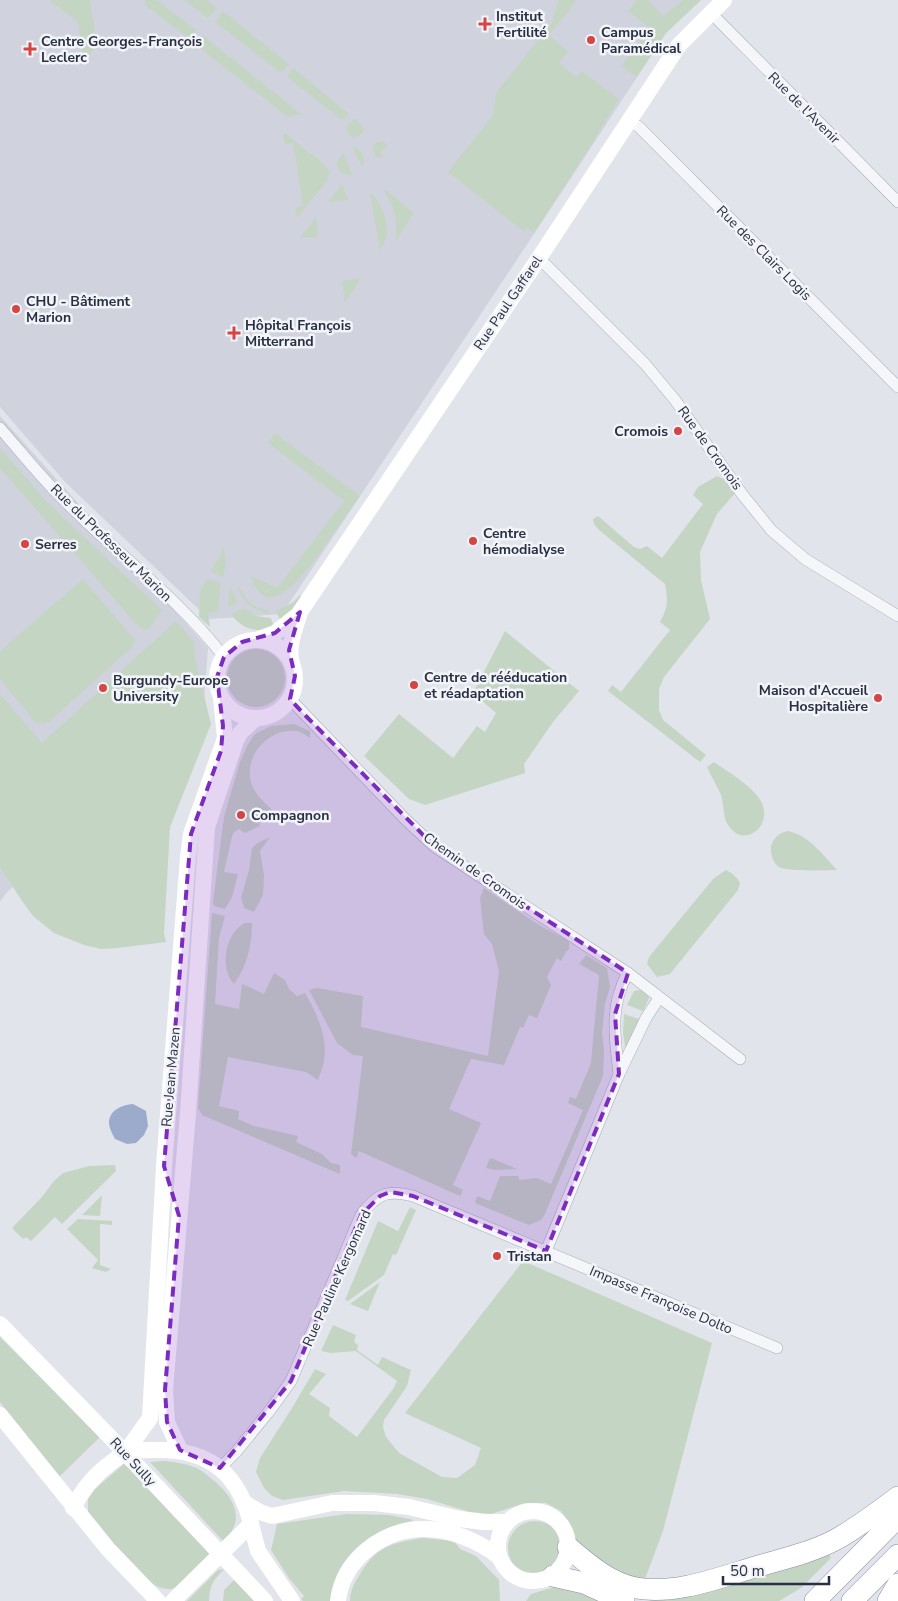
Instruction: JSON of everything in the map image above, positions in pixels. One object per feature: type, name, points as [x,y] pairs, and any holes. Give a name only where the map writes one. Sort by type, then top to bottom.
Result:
[{"type":"highway","points":[[568,1546],[599,1572],[624,1585],[650,1589],[675,1588],[805,1553],[834,1540],[864,1523],[898,1497]]},
{"type":"highway","points":[[815,1601],[898,1516]]},
{"type":"highway","points":[[852,1601],[898,1555]]},
{"type":"highway","points":[[553,1576],[584,1583],[624,1601]]},
{"type":"highway","points":[[888,1601],[898,1584]]},
{"type":"street","name":"Rue Paul Gaffarel","points":[[300,612],[539,258],[678,45],[724,0]]},
{"type":"street","name":"Rue de l'Avenir","points":[[711,13],[898,202]]},
{"type":"street","name":"Rue des Clairs Logis","points":[[628,120],[639,127],[898,387]]},
{"type":"street","name":"Rue de Cromois","points":[[539,258],[645,364],[675,400],[742,494],[771,530],[805,559],[898,616]]},
{"type":"street","name":"Rue du Professeur Marion","points":[[0,428],[61,497],[208,636],[224,657]]},
{"type":"street","points":[[300,612],[290,644],[290,656],[295,676],[294,688],[290,699],[276,713],[256,718],[245,717],[236,713],[221,698],[218,688],[219,666],[224,657],[232,648],[242,642],[275,633],[300,612]]},
{"type":"street","points":[[255,640],[277,646],[286,654],[292,664]]},
{"type":"street","name":"Rue Jean Mazen","points":[[125,1453],[150,1418],[164,1166],[191,834],[225,738],[221,698]]},
{"type":"street","name":"Chemin de Cromois","points":[[290,699],[405,819],[435,847],[628,974],[740,1060]]},
{"type":"street","name":"Rue Jean Mazen","points":[[180,1450],[167,1422],[165,1390],[207,827],[236,741],[240,733],[256,718]]},
{"type":"street","points":[[619,1074],[614,1033],[615,1014],[619,994],[628,974]]},
{"type":"street","points":[[546,1251],[619,1074],[646,1018],[659,998]]},
{"type":"street","points":[[164,1166],[179,1216]]},
{"type":"street","name":"Rue Pauline Kergomard","points":[[220,1468],[236,1452],[291,1381],[362,1215],[370,1204],[380,1196],[390,1192],[402,1192],[546,1251]]},
{"type":"street","name":"Impasse Françoise Dolto","points":[[546,1251],[777,1348]]},
{"type":"street","name":"Rue Sully","points":[[0,1324],[265,1601]]},
{"type":"street","points":[[0,1415],[73,1508],[108,1549],[158,1601]]},
{"type":"street","points":[[73,1508],[79,1496],[94,1476],[125,1453],[150,1450],[180,1450],[200,1456],[220,1468],[234,1484],[246,1504],[258,1551],[292,1601]]},
{"type":"street","points":[[246,1504],[272,1516],[332,1503],[356,1502],[390,1504],[460,1519],[506,1522]]},
{"type":"street","points":[[522,1512],[541,1512],[550,1515],[563,1528],[568,1546],[564,1563],[553,1576],[533,1582],[522,1581],[513,1576],[504,1567],[498,1556],[498,1538],[506,1522],[522,1512]]},
{"type":"street","points":[[173,1601],[251,1524]]},
{"type":"street","points":[[338,1601],[346,1576],[357,1558],[378,1541],[403,1531],[425,1528],[450,1533],[479,1544],[498,1556]]},
{"type":"highlighted area","points":[[300,612],[289,650],[295,676],[290,699],[435,847],[628,973],[615,1014],[619,1074],[546,1251],[413,1196],[390,1192],[380,1196],[361,1215],[291,1381],[220,1468],[180,1450],[167,1422],[165,1390],[179,1216],[164,1166],[191,834],[221,751],[223,726],[217,677],[224,657],[242,642],[275,633]]},
{"type":"shaded area","name":"Hôpital François Mitterrand","points":[[0,0],[701,0],[666,33],[282,614],[209,619],[65,482],[0,407]]},
{"type":"shaded area","name":"Burgundy-Europe University","points":[[0,416],[208,648],[202,727],[7,892],[0,902]]},
{"type":"green space","points":[[49,0],[90,0],[97,46],[84,62],[78,22]]},
{"type":"green space","points":[[145,0],[157,0],[196,30],[190,39],[145,5]]},
{"type":"green space","points":[[184,0],[207,0],[217,8],[208,18]]},
{"type":"green space","points":[[558,0],[577,0],[549,35],[568,51],[559,63],[576,77],[582,71],[619,99],[534,233],[527,228],[523,231],[448,172],[493,115],[497,91],[552,23]]},
{"type":"green space","points":[[637,0],[648,0],[663,16],[682,0],[701,0],[666,33],[637,77],[621,66],[650,28],[628,11]]},
{"type":"green space","points":[[223,11],[289,64],[281,73],[215,22]]},
{"type":"green space","points":[[204,36],[301,114],[288,117],[201,49],[198,45]]},
{"type":"green space","points":[[293,68],[349,114],[344,119],[341,119],[287,77]]},
{"type":"green space","points":[[355,118],[365,130],[359,136],[353,138],[349,135],[346,127]]},
{"type":"green space","points":[[285,133],[326,166],[329,173],[327,181],[297,218],[295,209],[303,205],[293,143],[285,144],[283,135]]},
{"type":"green space","points":[[382,141],[388,145],[380,152],[383,158],[376,157],[372,146]]},
{"type":"green space","points":[[352,146],[359,149],[363,154],[362,167]]},
{"type":"green space","points":[[343,152],[352,175],[343,173],[339,168],[337,162]]},
{"type":"green space","points":[[342,184],[348,200],[328,202]]},
{"type":"green space","points":[[385,189],[414,213],[396,241],[395,214],[391,202],[383,191]]},
{"type":"green space","points":[[372,193],[386,220],[386,236],[380,250],[370,194]]},
{"type":"green space","points":[[316,217],[318,237],[300,238]]},
{"type":"green space","points":[[361,278],[345,303],[342,281]]},
{"type":"green space","points":[[275,433],[360,496],[304,574],[292,586],[280,594],[269,597],[259,592],[251,576],[277,588],[344,501],[268,443]]},
{"type":"green space","points":[[0,448],[47,502],[162,610],[150,628],[145,630],[136,624],[0,468]]},
{"type":"green space","points":[[717,476],[727,481],[735,493],[717,514],[700,552],[701,580],[710,619],[664,677],[659,689],[659,710],[663,720],[706,755],[700,762],[608,691],[612,685],[621,692],[670,630],[660,622],[665,612],[667,595],[665,584],[599,530],[594,524],[593,519],[598,516],[634,547],[640,549],[647,546],[662,558],[703,504],[693,495],[698,487]]},
{"type":"green space","points":[[224,547],[226,566],[223,577],[210,571]]},
{"type":"green space","points":[[83,579],[135,640],[132,647],[49,722],[43,724],[35,722],[0,679],[0,651]]},
{"type":"green space","points":[[207,579],[221,583],[218,611],[208,614],[210,627],[199,617],[200,591]]},
{"type":"green space","points":[[230,587],[238,602],[228,607]]},
{"type":"green space","points":[[237,587],[239,587],[251,603],[259,608],[269,610],[269,614],[250,605]]},
{"type":"green space","points":[[300,595],[302,597],[289,615],[281,622],[276,611],[292,603]]},
{"type":"green space","points":[[244,608],[256,616],[271,618],[274,627],[256,630],[245,627],[231,614]]},
{"type":"green space","points":[[176,621],[194,642],[195,658],[211,724],[170,827],[164,934],[166,942],[101,949],[84,945],[54,933],[33,916],[0,867],[0,694],[42,743]]},
{"type":"green space","points":[[505,631],[579,691],[553,722],[524,764],[525,773],[425,805],[409,799],[364,756],[399,714],[453,758],[477,726],[485,732],[496,713],[473,693]]},
{"type":"green space","points":[[256,649],[267,651],[280,662],[285,678],[283,689],[272,702],[256,707],[245,705],[232,694],[227,678],[229,667],[240,654]]},
{"type":"green space","points":[[294,724],[310,731],[310,738],[298,731],[286,731],[277,734],[261,745],[251,762],[251,782],[258,795],[275,813],[258,814],[260,826],[245,833],[239,829],[233,833],[224,872],[238,874],[232,897],[225,909],[214,906],[224,817],[240,762],[247,746],[255,734],[271,726]]},
{"type":"green space","points":[[714,762],[744,783],[759,798],[764,817],[761,825],[750,835],[742,835],[735,832],[726,822],[721,795],[707,767]]},
{"type":"green space","points":[[787,831],[802,836],[821,852],[837,870],[798,870],[779,867],[772,858],[771,846],[777,836]]},
{"type":"green space","points":[[270,837],[260,851],[264,875],[263,895],[254,912],[244,908],[241,898],[249,870],[252,848]]},
{"type":"green space","points":[[726,870],[739,881],[738,890],[670,974],[657,977],[647,964],[649,957],[713,879]]},
{"type":"green space","points":[[484,888],[539,925],[569,941],[569,949],[561,961],[557,958],[547,977],[551,985],[537,1018],[529,1015],[523,1028],[520,1027],[504,1065],[471,1059],[449,1109],[481,1123],[453,1185],[463,1190],[460,1196],[359,1151],[356,1158],[351,1154],[363,1056],[353,1055],[337,1043],[309,990],[317,988],[363,996],[361,1027],[488,1056],[499,971],[492,944],[484,934],[480,898]]},
{"type":"green space","points":[[212,913],[225,916],[219,938],[215,1004],[239,1009],[242,984],[264,994],[274,973],[285,980],[289,989],[297,996],[305,993],[314,1009],[323,1034],[325,1052],[324,1063],[318,1080],[306,1072],[228,1057],[219,1106],[239,1111],[238,1119],[254,1126],[298,1136],[296,1142],[322,1154],[331,1163],[340,1165],[340,1174],[202,1115],[198,1108]]},
{"type":"green space","points":[[245,923],[252,923],[250,947],[242,970],[234,984],[229,977],[227,969],[226,951],[233,934]]},
{"type":"green space","points":[[586,955],[607,968],[610,987],[605,1004],[602,1033],[604,1050],[603,1076],[544,1216],[541,1220],[529,1225],[475,1203],[477,1196],[490,1201],[500,1176],[518,1176],[519,1180],[537,1178],[551,1184],[583,1110],[568,1103],[570,1097],[576,1099],[591,1063],[599,975],[579,964]]},
{"type":"green space","points":[[634,991],[643,991],[649,998],[643,1011],[627,1005]]},
{"type":"green space","points":[[624,1014],[639,1019],[627,1047],[625,1047],[623,1033]]},
{"type":"green space","points":[[490,1158],[517,1169],[496,1170],[486,1168]]},
{"type":"green space","points":[[115,1165],[116,1171],[62,1224],[55,1217],[31,1241],[26,1237],[23,1239],[12,1228],[63,1173],[89,1166]]},
{"type":"green space","points":[[102,1195],[100,1216],[82,1215]]},
{"type":"green space","points":[[410,1207],[416,1210],[396,1255],[393,1254],[384,1275],[348,1301],[345,1300],[378,1221],[398,1231]]},
{"type":"green space","points":[[78,1219],[112,1221],[112,1225],[100,1224],[100,1265],[111,1269],[106,1272],[92,1268],[98,1260],[67,1229]]},
{"type":"green space","points":[[523,1261],[712,1343],[663,1531],[645,1579],[603,1566],[576,1542],[569,1522],[561,1511],[546,1503],[525,1503],[491,1514],[470,1512],[427,1499],[397,1494],[344,1491],[283,1500],[272,1496],[264,1488],[256,1472],[260,1458],[315,1369],[326,1374],[309,1394],[330,1408],[329,1416],[357,1437],[397,1381],[356,1351],[331,1353],[321,1351],[333,1325],[356,1335],[354,1342],[358,1345],[357,1350],[378,1365],[382,1357],[411,1370],[407,1386],[384,1420],[383,1427],[386,1437],[399,1453],[442,1477],[457,1478],[475,1465],[481,1448],[405,1413]]},
{"type":"green space","points":[[380,1282],[368,1311],[350,1304]]},
{"type":"green space","points":[[0,1337],[100,1437],[59,1477],[0,1402]]},
{"type":"green space","points":[[164,1461],[199,1469],[227,1494],[232,1501],[236,1517],[235,1525],[223,1541],[150,1462]]},
{"type":"green space","points":[[125,1463],[212,1553],[187,1579],[172,1589],[165,1589],[153,1584],[136,1570],[88,1512],[88,1499],[94,1490]]},
{"type":"green space","points":[[347,1514],[389,1515],[414,1520],[394,1526],[332,1601],[303,1601],[301,1599],[304,1596],[289,1578],[271,1550],[277,1524]]},
{"type":"green space","points":[[535,1521],[545,1523],[554,1529],[560,1538],[562,1548],[560,1558],[554,1567],[545,1573],[535,1575],[525,1573],[516,1567],[510,1558],[508,1548],[510,1538],[516,1529],[525,1523]]},
{"type":"green space","points":[[422,1538],[454,1541],[460,1549],[476,1556],[499,1580],[500,1601],[350,1601],[355,1582],[371,1559],[385,1548],[401,1542]]},
{"type":"green space","points":[[829,1554],[831,1558],[801,1588],[779,1601],[648,1601]]},
{"type":"green space","points":[[224,1569],[213,1583],[209,1601],[187,1601],[218,1570]]},
{"type":"green space","points":[[234,1580],[255,1601],[223,1601],[224,1590]]},
{"type":"green space","points":[[564,1584],[608,1601],[526,1601],[531,1594]]},
{"type":"water","points":[[133,1104],[146,1111],[148,1126],[144,1135],[136,1143],[127,1144],[115,1139],[109,1123],[111,1115],[117,1109]]},
{"type":"place","name":"Institut Fertilité","points":[[485,24]]},
{"type":"place","name":"Campus Paramédical","points":[[591,40]]},
{"type":"place","name":"Centre Georges-François Leclerc","points":[[30,49]]},
{"type":"place","name":"CHU - Bâtiment Marion","points":[[16,309]]},
{"type":"place","name":"Hôpital François Mitterrand","points":[[234,333]]},
{"type":"place","name":"Cromois","points":[[678,431]]},
{"type":"place","name":"Centre hémodialyse","points":[[473,541]]},
{"type":"place","name":"Serres","points":[[25,544]]},
{"type":"place","name":"Centre de rééducation et réadaptation","points":[[414,685]]},
{"type":"place","name":"Burgundy-Europe University","points":[[103,688]]},
{"type":"place","name":"Maison d'Accueil Hospitalière","points":[[878,698]]},
{"type":"place","name":"Compagnon","points":[[241,815]]},
{"type":"place","name":"Tristan","points":[[497,1256]]}]
